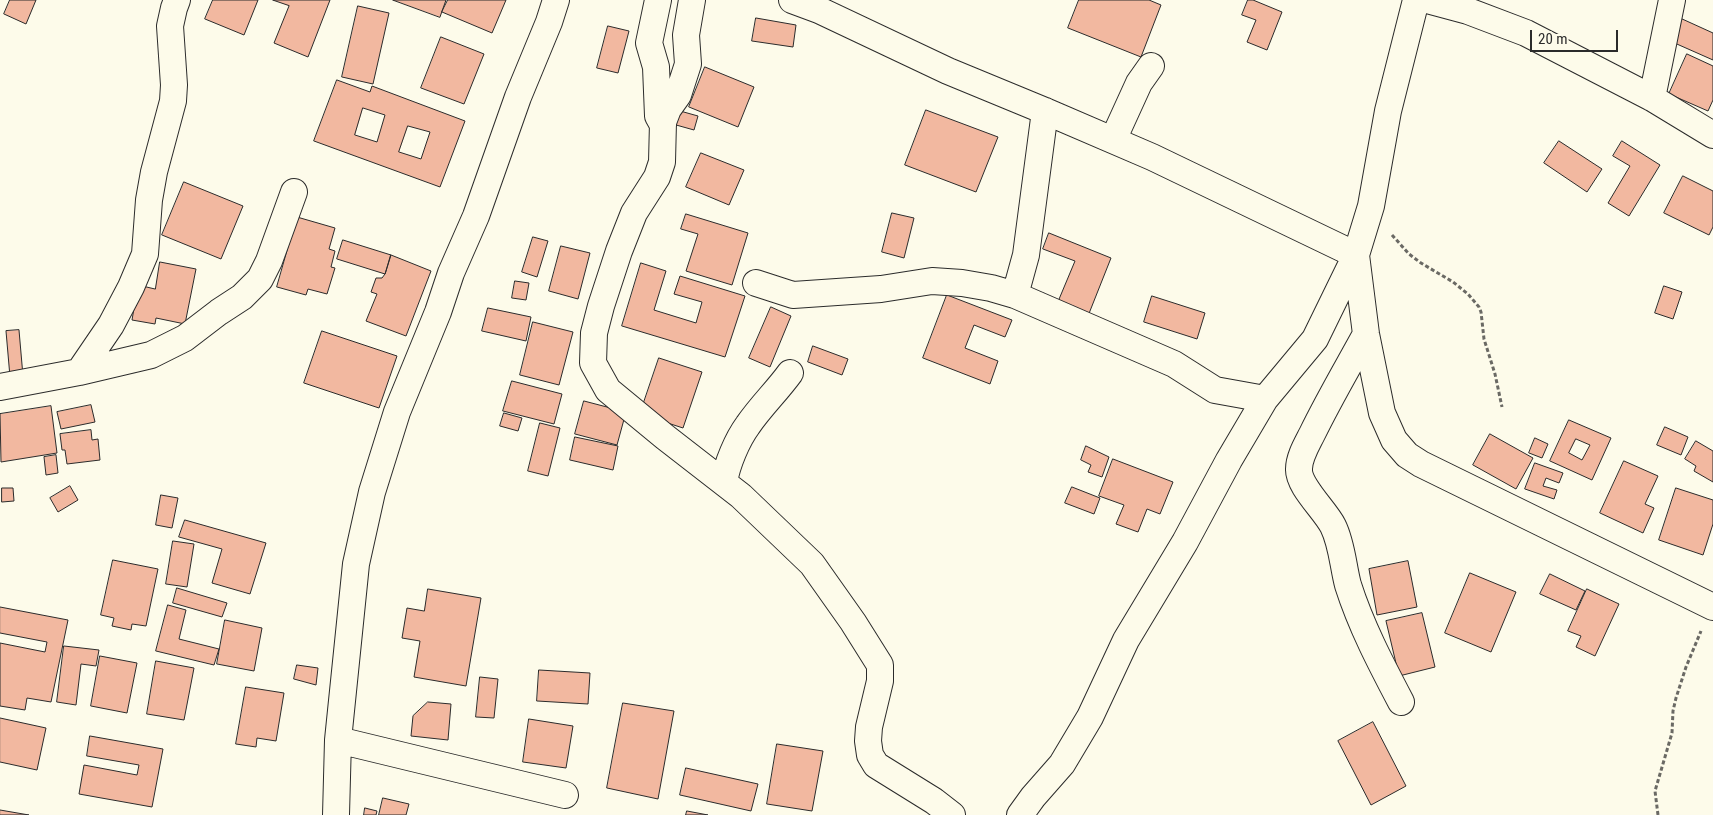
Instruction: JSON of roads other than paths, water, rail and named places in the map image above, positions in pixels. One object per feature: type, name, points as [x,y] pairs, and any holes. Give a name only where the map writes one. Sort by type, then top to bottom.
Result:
[{"type":"street","points":[[79,372],[111,325],[131,287],[145,254],[149,200],[154,172],[173,101],[174,85],[170,26],[178,0]]},
{"type":"street","points":[[336,815],[338,740],[356,564],[372,492],[397,412],[438,312],[451,273],[476,216],[518,97],[549,22],[556,0]]},
{"type":"street","points":[[658,0],[649,43],[656,67],[658,116],[664,125]]},
{"type":"street","points":[[692,0],[686,35],[688,64],[678,95],[668,109],[664,125],[662,162],[657,177],[634,213],[619,251],[594,333],[593,363],[608,390],[741,496],[812,564],[880,666],[880,680],[869,727],[870,755],[876,765],[934,801],[952,815]]},
{"type":"street","points":[[792,0],[820,10],[948,71],[1045,110],[1152,157],[1356,255]]},
{"type":"street","points":[[1020,815],[1062,764],[1090,717],[1126,640],[1185,542],[1229,460],[1265,399],[1315,339],[1356,255],[1371,206],[1388,111],[1416,0]]},
{"type":"street","points":[[1426,0],[1468,11],[1526,33],[1652,98],[1713,135]]},
{"type":"street","points":[[1652,98],[1672,0]]},
{"type":"street","points":[[1113,140],[1133,95],[1151,66]]},
{"type":"street","points":[[1014,295],[1026,255],[1045,110]]},
{"type":"street","points":[[0,387],[79,372],[151,355],[185,338],[242,297],[260,279],[270,261],[294,192]]},
{"type":"street","points":[[1356,255],[1366,334],[1382,413],[1394,440],[1407,455],[1430,468],[1713,605]]},
{"type":"street","points":[[756,283],[793,295],[881,289],[932,282],[962,283],[991,288],[1014,295],[1174,364],[1215,390],[1265,399]]},
{"type":"street","points":[[1366,334],[1308,442],[1300,460],[1299,474],[1304,485],[1335,530],[1348,584],[1364,629],[1401,702]]},
{"type":"street","points":[[724,482],[727,466],[747,426],[778,391],[790,373]]},
{"type":"street","points":[[338,740],[565,794]]}]
